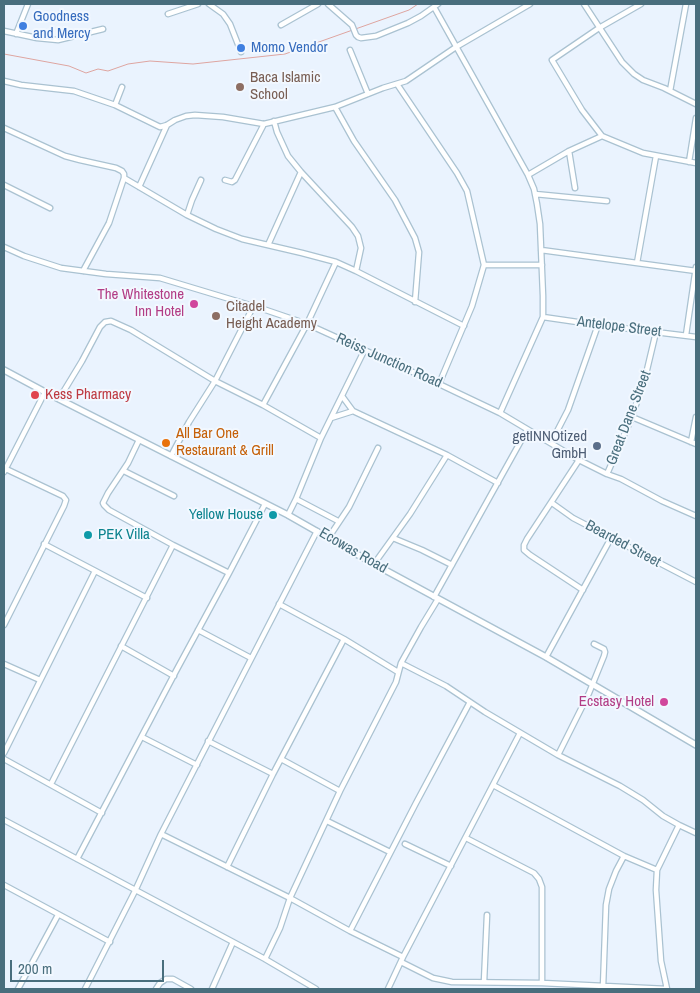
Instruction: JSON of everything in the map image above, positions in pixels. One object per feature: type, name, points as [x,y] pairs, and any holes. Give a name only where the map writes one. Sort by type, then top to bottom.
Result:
[{"type":"street","points":[[16,34],[28,4]]},
{"type":"street","points":[[168,14],[198,4]]},
{"type":"street","points":[[209,4],[223,14],[230,24],[241,52]]},
{"type":"street","points":[[281,25],[318,4]]},
{"type":"street","points":[[328,4],[352,26],[356,35],[361,38],[376,36],[408,23],[436,6],[456,47],[528,175],[535,194],[540,224],[543,316],[500,413]]},
{"type":"street","points":[[139,187],[167,126],[175,120],[195,115],[222,117],[264,124],[336,107],[412,77],[456,47],[530,4]]},
{"type":"street","points":[[584,4],[622,62],[634,74],[696,104]]},
{"type":"street","points":[[642,4],[600,28],[552,60],[582,110],[602,136],[644,153],[696,163]]},
{"type":"street","points":[[670,91],[686,4]]},
{"type":"street","points":[[4,31],[58,40],[103,29]]},
{"type":"street","points":[[350,50],[368,94]]},
{"type":"street","points":[[4,81],[74,91],[115,105],[160,127],[167,126]]},
{"type":"street","points":[[397,84],[467,191],[484,265],[472,306],[439,384]]},
{"type":"street","points":[[115,105],[122,87]]},
{"type":"street","points":[[336,107],[354,141],[395,200],[415,238],[419,252],[416,302]]},
{"type":"street","points":[[689,162],[696,118]]},
{"type":"street","points":[[274,121],[288,156],[358,236],[361,248],[356,271]]},
{"type":"street","points":[[225,180],[232,182],[235,180],[264,124]]},
{"type":"street","points":[[4,128],[65,156],[116,168],[124,174],[108,223],[83,271]]},
{"type":"street","points":[[528,175],[569,151],[602,136]]},
{"type":"street","points":[[569,151],[575,188]]},
{"type":"street","points":[[637,263],[656,156]]},
{"type":"street","points":[[268,245],[301,172]]},
{"type":"street","points":[[124,178],[187,215],[216,229],[242,239],[336,262],[464,326]]},
{"type":"street","points":[[187,215],[202,180]]},
{"type":"street","points":[[4,186],[50,208]]},
{"type":"street","points":[[535,194],[607,201]]},
{"type":"street","name":"Reiss Junction Road","points":[[4,247],[24,256],[61,268],[160,278],[307,324],[500,413],[579,460],[696,516]]},
{"type":"street","points":[[541,250],[696,269],[686,335]]},
{"type":"street","points":[[263,405],[307,324],[336,262]]},
{"type":"street","points":[[484,265],[542,265]]},
{"type":"street","points":[[171,456],[189,422],[215,381],[253,307]]},
{"type":"street","name":"Antelope Street","points":[[543,316],[696,337]]},
{"type":"street","points":[[59,399],[100,327],[105,322],[110,322],[131,330],[215,381],[263,405],[321,438]]},
{"type":"street","points":[[551,443],[568,410],[598,325]]},
{"type":"street","name":"Great Dane Street","points":[[607,474],[632,417],[646,374],[656,332]]},
{"type":"street","points":[[288,515],[321,438],[364,351]]},
{"type":"street","name":"Ecowas Road","points":[[4,370],[329,537],[374,564],[546,657],[696,745]]},
{"type":"street","points":[[4,625],[66,500],[63,496],[5,471],[45,392]]},
{"type":"street","points":[[342,396],[353,411],[447,455],[498,483]]},
{"type":"street","points":[[331,418],[353,411]]},
{"type":"street","points":[[632,417],[694,443],[696,417]]},
{"type":"street","points":[[265,959],[280,928],[290,898],[340,791],[396,682],[401,663],[452,565],[527,430]]},
{"type":"street","points":[[139,440],[124,470],[103,502],[104,505],[109,510],[173,545],[230,573]]},
{"type":"street","points":[[329,537],[348,507],[378,448]]},
{"type":"street","points":[[374,564],[410,514],[447,455]]},
{"type":"street","points":[[579,460],[524,545],[524,550],[583,590]]},
{"type":"street","points":[[124,470],[174,496]]},
{"type":"street","points":[[296,499],[338,521]]},
{"type":"street","name":"Bearded Street","points":[[552,503],[574,518],[696,582]]},
{"type":"street","points":[[77,859],[265,504]]},
{"type":"street","points":[[85,989],[110,942],[208,741],[317,531]]},
{"type":"street","points":[[393,538],[452,565]]},
{"type":"street","points":[[546,657],[611,538]]},
{"type":"street","points":[[44,544],[147,598]]},
{"type":"street","points":[[51,784],[173,545]]},
{"type":"street","points":[[4,753],[95,571]]},
{"type":"street","points":[[279,604],[398,672]]},
{"type":"street","points":[[198,630],[251,658]]},
{"type":"street","points":[[227,867],[273,774],[344,640]]},
{"type":"street","points":[[558,755],[604,656],[604,649],[594,644]]},
{"type":"street","points":[[121,646],[174,676]]},
{"type":"street","points":[[401,663],[446,686],[558,755],[620,786],[643,800],[663,816],[696,833]]},
{"type":"street","points":[[4,664],[40,680]]},
{"type":"street","points":[[350,931],[440,756],[470,702]]},
{"type":"street","points":[[388,989],[520,733]]},
{"type":"street","points":[[142,737],[197,764]]},
{"type":"street","points":[[208,741],[273,774]]},
{"type":"street","points":[[4,759],[102,813]]},
{"type":"street","points":[[281,759],[340,791]]},
{"type":"street","points":[[493,785],[624,856],[657,870]]},
{"type":"street","points":[[4,820],[265,959],[316,989]]},
{"type":"street","points":[[327,821],[390,852]]},
{"type":"street","points":[[161,834],[290,898],[433,978],[452,982],[542,983],[667,989],[659,934],[656,890],[657,870],[679,825]]},
{"type":"street","points":[[466,838],[534,873],[539,879],[542,887],[542,983]]},
{"type":"street","points":[[406,844],[451,866]]},
{"type":"street","points":[[603,987],[606,905],[609,889],[624,856]]},
{"type":"street","points":[[4,885],[110,942]]},
{"type":"street","points":[[18,989],[58,915]]},
{"type":"street","points":[[484,982],[487,915]]},
{"type":"street","points":[[212,989],[233,942]]},
{"type":"street","points":[[156,989],[166,979],[173,979],[191,989]]},
{"type":"waterway","points":[[4,54],[69,66],[86,73],[98,69],[108,71],[128,64],[150,61],[193,64],[285,54],[409,10],[418,4]]},
{"type":"place","name":"Goodness and Mercy","points":[[23,26]]},
{"type":"place","name":"Momo Vendor","points":[[241,48]]},
{"type":"place","name":"Baca Islamic School","points":[[240,87]]},
{"type":"place","name":"The Whitestone Inn Hotel","points":[[194,304]]},
{"type":"place","name":"Citadel Height Academy","points":[[216,316]]},
{"type":"place","name":"Kess Pharmacy","points":[[35,395]]},
{"type":"place","name":"All Bar One Restaurant & Grill","points":[[166,443]]},
{"type":"place","name":"getINNOtized GmbH","points":[[597,446]]},
{"type":"place","name":"Yellow House","points":[[273,515]]},
{"type":"place","name":"PEK Villa","points":[[88,535]]},
{"type":"place","name":"Ecstasy Hotel","points":[[664,702]]}]
